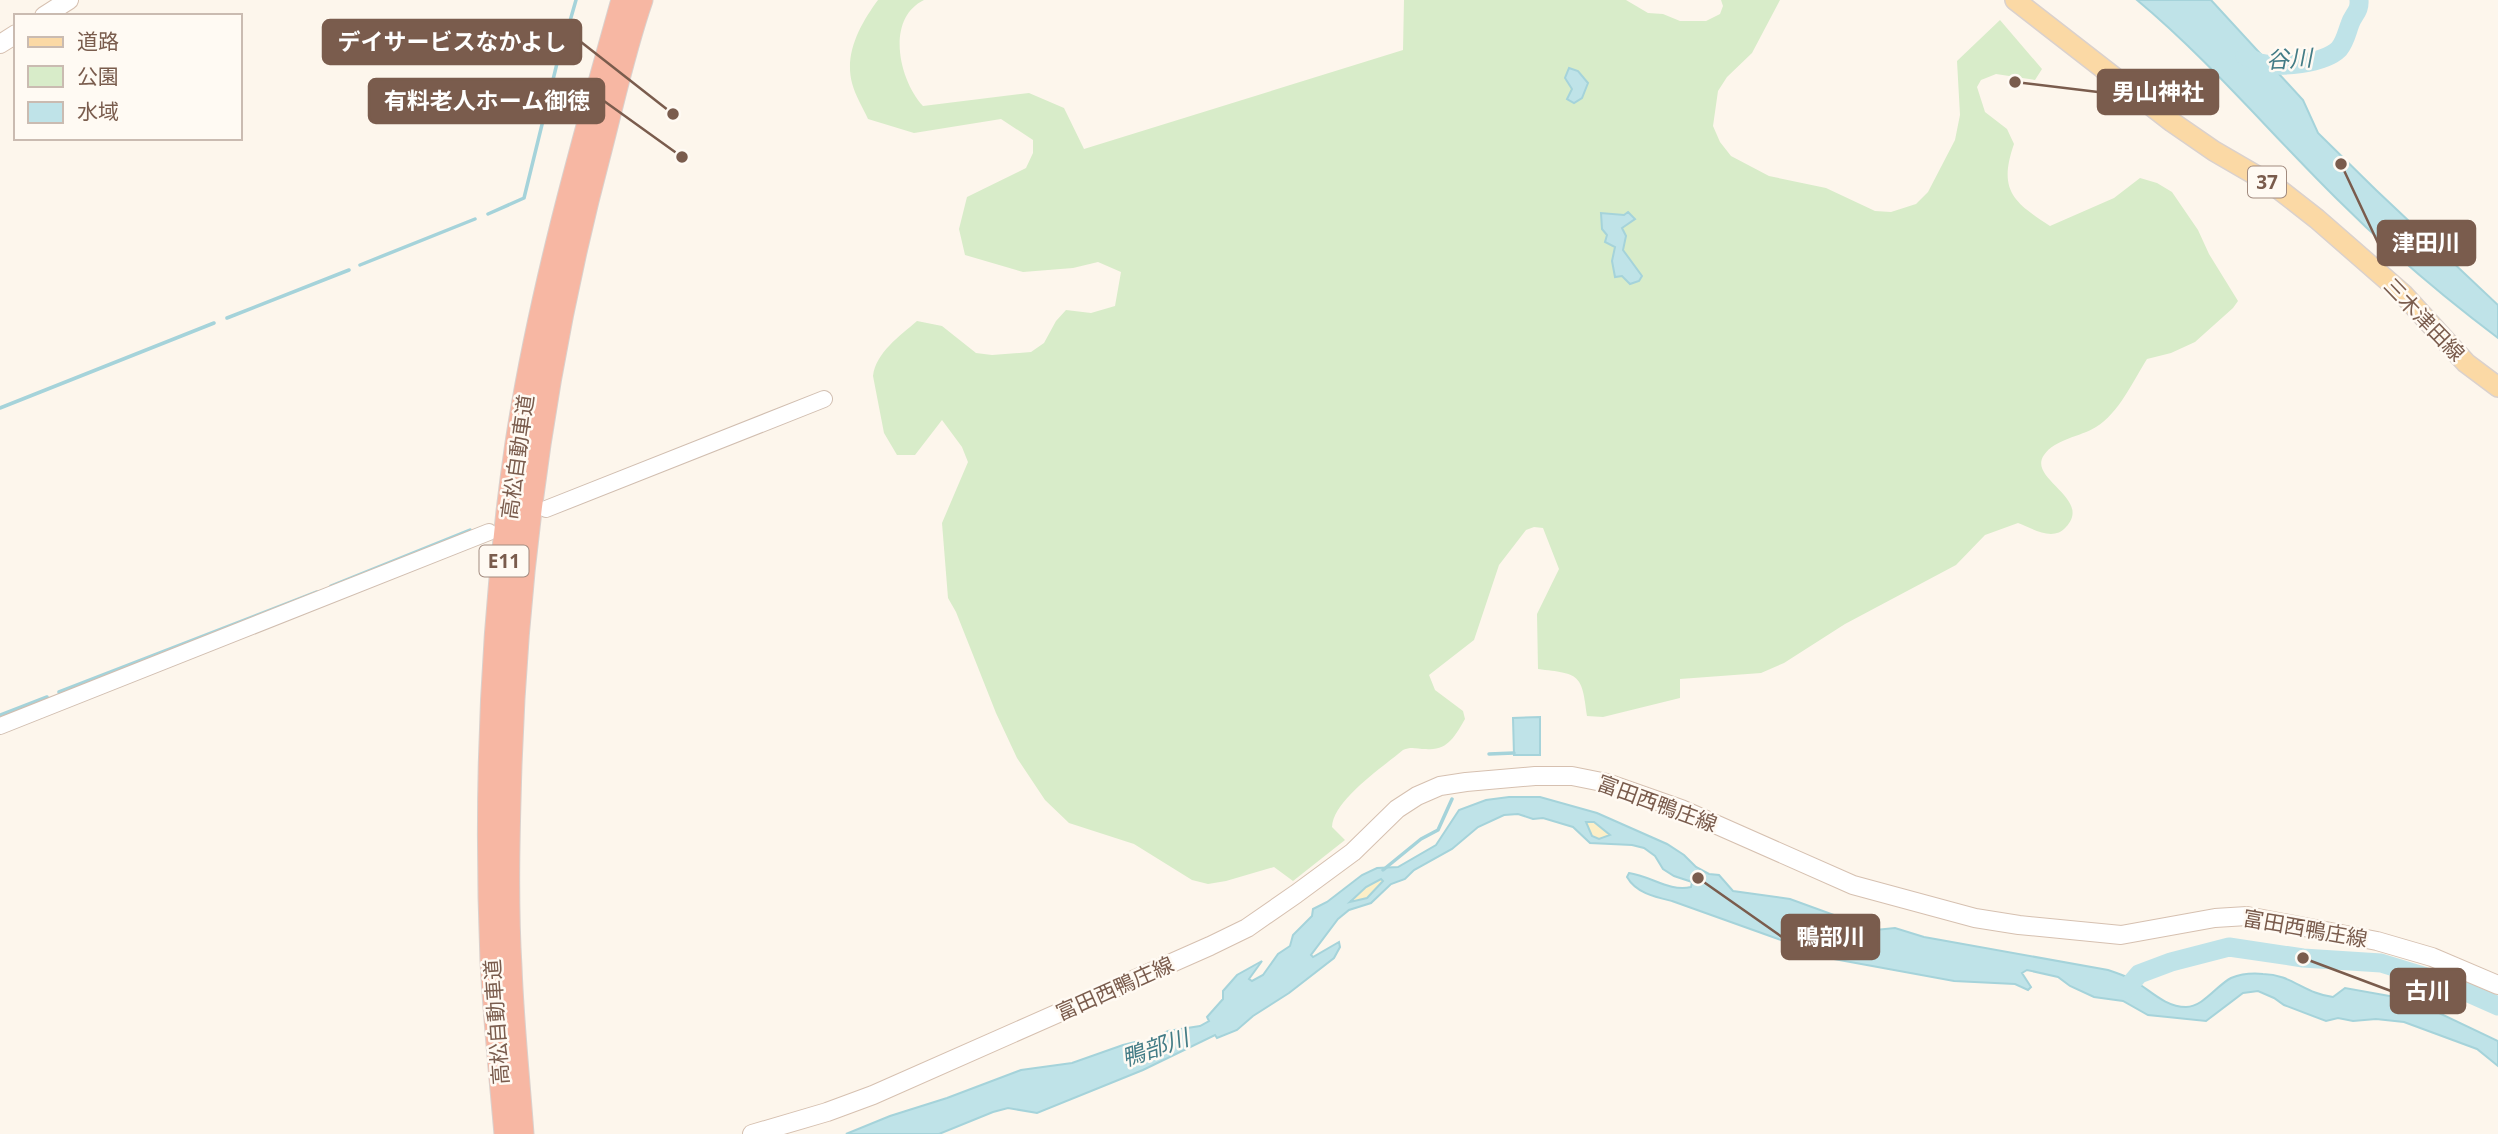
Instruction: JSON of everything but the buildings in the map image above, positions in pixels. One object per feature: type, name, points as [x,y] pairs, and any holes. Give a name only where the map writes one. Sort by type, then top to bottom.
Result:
[{"type":"highway","name":"高松自動車道","points":[[506,1134],[492,962],[489,771],[499,599],[517,444],[545,292],[623,0]]},
{"type":"highway","name":"高松自動車道","points":[[522,1134],[509,966],[508,820],[512,697],[523,564],[537,448],[557,332],[583,212],[641,0]]},
{"type":"main road","points":[[47,14],[69,0]]},
{"type":"main road","name":"三木津田線","points":[[2015,0],[2172,122],[2214,151],[2276,187],[2317,219],[2403,294],[2466,363],[2498,387]]},
{"type":"main road","name":"富田西鴨庄線","points":[[752,1134],[873,1095],[1247,928],[1353,852],[1398,809],[1417,796],[1440,786],[1535,776],[1572,776],[1627,790],[1681,809],[1853,885],[1975,918],[2121,935],[2215,918],[2247,916],[2378,941],[2432,957],[2498,985]]},
{"type":"street","points":[[546,509],[824,399]]},
{"type":"street","points":[[0,726],[489,532]]},
{"type":"green space","points":[[878,0],[924,0],[912,9],[904,21],[900,35],[902,66],[923,106],[1029,93],[1064,108],[1084,149],[1403,50],[1404,0],[1626,0],[1648,13],[1663,14],[1680,21],[1706,21],[1720,14],[1723,6],[1721,0],[1780,0],[1752,53],[1727,77],[1718,91],[1713,126],[1720,142],[1731,156],[1769,176],[1826,188],[1875,211],[1891,212],[1916,204],[1928,192],[1955,140],[1960,115],[1957,61],[2000,20],[2042,69],[2035,80],[1996,74],[1981,80],[1977,87],[1985,112],[2007,129],[2014,144],[2008,173],[2012,193],[2018,202],[2050,226],[2114,198],[2140,178],[2157,183],[2172,192],[2198,230],[2209,254],[2238,301],[2195,342],[2171,353],[2147,359],[2112,414],[2096,427],[2055,445],[2044,455],[2041,464],[2044,472],[2072,507],[2072,517],[2061,531],[2055,534],[2043,533],[2018,523],[1985,535],[1956,565],[1845,624],[1784,663],[1761,673],[1680,679],[1680,698],[1603,717],[1587,716],[1583,691],[1576,678],[1562,672],[1538,669],[1537,614],[1559,569],[1543,528],[1526,530],[1499,565],[1474,640],[1429,675],[1435,690],[1463,711],[1465,719],[1450,741],[1440,748],[1403,750],[1360,785],[1341,806],[1332,827],[1345,840],[1293,881],[1274,867],[1208,884],[1192,880],[1134,844],[1069,823],[1045,800],[1017,758],[948,598],[942,523],[968,462],[962,447],[942,420],[915,455],[897,455],[884,433],[873,376],[875,367],[890,345],[917,321],[942,326],[976,353],[992,355],[1031,352],[1044,343],[1056,321],[1066,310],[1091,313],[1115,306],[1121,272],[1098,262],[1073,268],[1023,272],[965,255],[959,229],[967,197],[1026,168],[1033,153],[1033,140],[1001,119],[914,133],[868,119],[853,88],[850,61],[860,28]]},
{"type":"sand","points":[[1585,822],[1594,822],[1611,835],[1599,839],[1592,836]]},
{"type":"sand","points":[[1381,879],[1383,881],[1368,898],[1348,903],[1366,887]]},
{"type":"water","points":[[2137,0],[2211,0],[2303,100],[2318,133],[2498,305],[2498,338],[2375,236],[2189,47]]},
{"type":"water","points":[[1569,68],[1578,71],[1588,83],[1582,98],[1574,103],[1567,99],[1572,89],[1565,78]]},
{"type":"water","points":[[1628,212],[1635,219],[1622,228],[1626,236],[1623,250],[1642,276],[1639,281],[1630,284],[1622,276],[1615,277],[1612,261],[1615,247],[1605,242],[1607,235],[1602,229],[1601,213],[1624,215]]},
{"type":"water","points":[[1540,717],[1540,755],[1514,755],[1513,718]]},
{"type":"water","points":[[1540,797],[1597,813],[1667,844],[1696,867],[1709,874],[1719,875],[1733,891],[1790,899],[1875,930],[1895,928],[1924,937],[2108,970],[2178,1006],[2192,1006],[2204,1000],[2231,978],[2251,974],[2282,977],[2314,992],[2333,997],[2345,988],[2395,997],[2439,1013],[2498,1041],[2498,1066],[2477,1049],[2404,1022],[2338,1018],[2326,1021],[2284,1005],[2258,991],[2243,993],[2206,1021],[2148,1015],[2123,1001],[2094,997],[2058,977],[2027,970],[2022,973],[2031,987],[2028,990],[2015,984],[1954,981],[1834,959],[1641,891],[1627,877],[1629,873],[1675,887],[1691,887],[1692,882],[1663,869],[1655,856],[1644,848],[1590,843],[1573,827],[1518,814],[1504,815],[1478,827],[1452,849],[1414,870],[1405,879],[1391,884],[1371,903],[1349,910],[1338,919],[1311,955],[1313,957],[1339,942],[1340,947],[1334,958],[1237,1030],[1217,1038],[1215,1035],[1143,1070],[1037,1113],[1008,1108],[939,1134],[846,1134],[1021,1070],[1072,1063],[1123,1045],[1147,1042],[1168,1031],[1200,1026],[1209,1021],[1207,1017],[1223,999],[1223,991],[1237,975],[1262,961],[1249,979],[1252,981],[1263,975],[1278,954],[1290,946],[1293,935],[1312,916],[1313,909],[1327,902],[1362,875],[1377,868],[1398,867],[1436,845],[1459,810],[1486,800]],"holes":[[[1586,822],[1594,822],[1610,835],[1599,839],[1592,836]],[[1381,879],[1383,881],[1367,898],[1350,902],[1366,887]]]},
{"type":"waterway","points":[[568,28],[576,0]]},
{"type":"waterway","name":"谷川","points":[[2245,56],[2260,63],[2278,65],[2301,64],[2332,54],[2343,43],[2359,0]]},
{"type":"waterway","points":[[488,214],[524,198],[562,43]]},
{"type":"waterway","points":[[360,265],[475,219]]},
{"type":"waterway","points":[[227,318],[349,270]]},
{"type":"waterway","points":[[0,408],[214,323]]},
{"type":"waterway","points":[[331,586],[470,530]]},
{"type":"waterway","points":[[59,692],[317,592]]},
{"type":"waterway","points":[[0,715],[47,697]]},
{"type":"waterway","points":[[1489,754],[1514,753]]},
{"type":"waterway","points":[[1383,870],[1421,839],[1438,830],[1452,799]]},
{"type":"waterway","points":[[2127,988],[2139,974],[2171,962],[2229,947],[2303,958],[2381,963],[2446,983],[2498,1006]]},
{"type":"place","name":"男山神社","points":[[2015,82]]},
{"type":"place","name":"デイサービスなかよし","points":[[673,114]]},
{"type":"place","name":"有料老人ホーム御徳","points":[[682,157]]},
{"type":"place","name":"津田川","points":[[2341,164]]},
{"type":"place","name":"鴨部川","points":[[1698,878]]},
{"type":"place","name":"古川","points":[[2303,958]]}]
